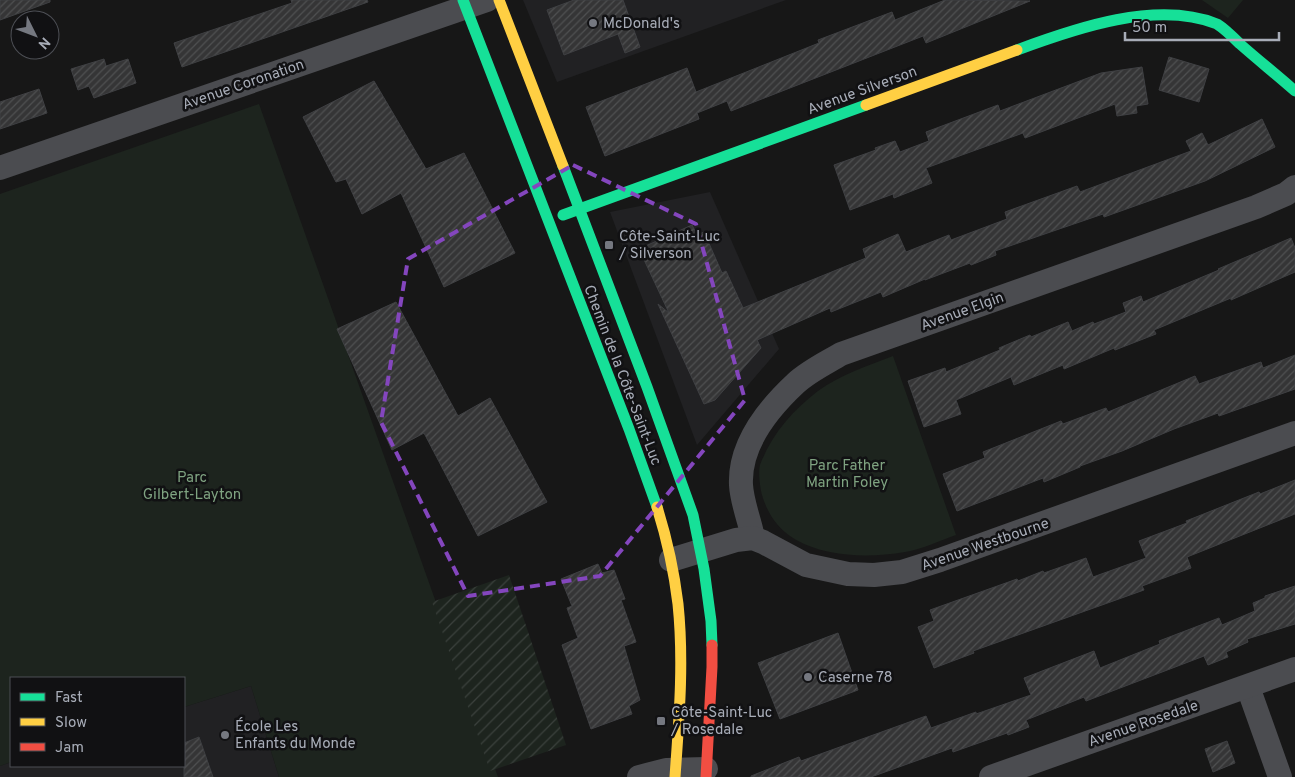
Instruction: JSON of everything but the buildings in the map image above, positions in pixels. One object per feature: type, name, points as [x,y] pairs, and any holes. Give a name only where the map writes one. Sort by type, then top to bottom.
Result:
[{"type":"main road","name":"Chemin de la Côte-Saint-Luc","points":[[499,0],[693,515],[708,598],[712,644],[706,773]]},
{"type":"main road","name":"Chemin de la Côte-Saint-Luc","points":[[472,2],[548,221],[647,480],[662,525],[671,560],[679,630],[680,685],[675,773]]},
{"type":"main road","name":"Avenue Silverson","points":[[548,221],[1105,18],[1137,10],[1159,8],[1192,13],[1217,24],[1295,91]]},
{"type":"street","name":"Avenue Coronation","points":[[0,168],[472,2]]},
{"type":"street","name":"Avenue Elgin","points":[[753,538],[741,486],[744,460],[748,447],[760,424],[776,404],[796,382],[818,367],[841,354],[1256,206],[1286,194],[1295,187]]},
{"type":"street","name":"Avenue Westbourne","points":[[753,538],[806,565],[826,571],[874,575],[902,572],[1295,433]]},
{"type":"street","points":[[671,560],[736,540],[753,538]]},
{"type":"street","name":"Avenue Rosedale","points":[[991,777],[1295,669]]},
{"type":"street","points":[[1248,687],[1280,777]]},
{"type":"street","points":[[639,777],[657,772],[706,773]]},
{"type":"highlighted area","points":[[573,165],[696,224],[745,400],[600,576],[468,596],[381,422],[408,259]]},
{"type":"shaded area","points":[[523,0],[786,0],[557,82]]},
{"type":"shaded area","points":[[710,192],[779,349],[697,445],[610,212]]},
{"type":"shaded area","name":"École Les Enfants du Monde","points":[[251,686],[279,777],[0,777],[0,766],[10,762],[10,767],[185,767],[185,707]]},
{"type":"green space","points":[[1202,0],[1243,0],[1228,18]]},
{"type":"green space","name":"Parc Gilbert-Layton","points":[[259,104],[498,777],[279,777],[251,686],[185,707],[185,677],[10,677],[10,762],[0,766],[0,194]]},
{"type":"green space","name":"Parc Father Martin Foley","points":[[893,356],[956,535],[911,551],[877,555],[839,554],[806,545],[787,534],[766,507],[759,476],[760,465],[770,443],[800,406],[826,385]]},
{"type":"green space","points":[[509,575],[566,745],[490,771],[432,602]]},
{"type":"traffic: fast","points":[[463,0],[629,429],[657,507]]},
{"type":"traffic: fast","points":[[1017,50],[1065,33],[1117,20],[1143,16],[1169,15],[1194,17],[1220,26],[1295,91]]},
{"type":"traffic: fast","points":[[563,215],[866,105]]},
{"type":"traffic: fast","points":[[563,166],[647,387],[693,515],[704,569],[711,621],[712,645]]},
{"type":"traffic: slow","points":[[499,0],[563,166]]},
{"type":"traffic: slow","points":[[866,105],[1017,50]]},
{"type":"traffic: slow","points":[[657,507],[672,567],[680,626],[680,691],[675,777]]},
{"type":"traffic: jam","points":[[706,777],[712,645]]},
{"type":"place","name":"McDonald's","points":[[593,23]]},
{"type":"place","name":"Côte-Saint-Luc / Silverson","points":[[609,245]]},
{"type":"place","name":"Caserne 78","points":[[808,677]]},
{"type":"place","name":"Côte-Saint-Luc / Rosedale","points":[[661,721]]},
{"type":"place","name":"École Les Enfants du Monde","points":[[225,735]]}]
